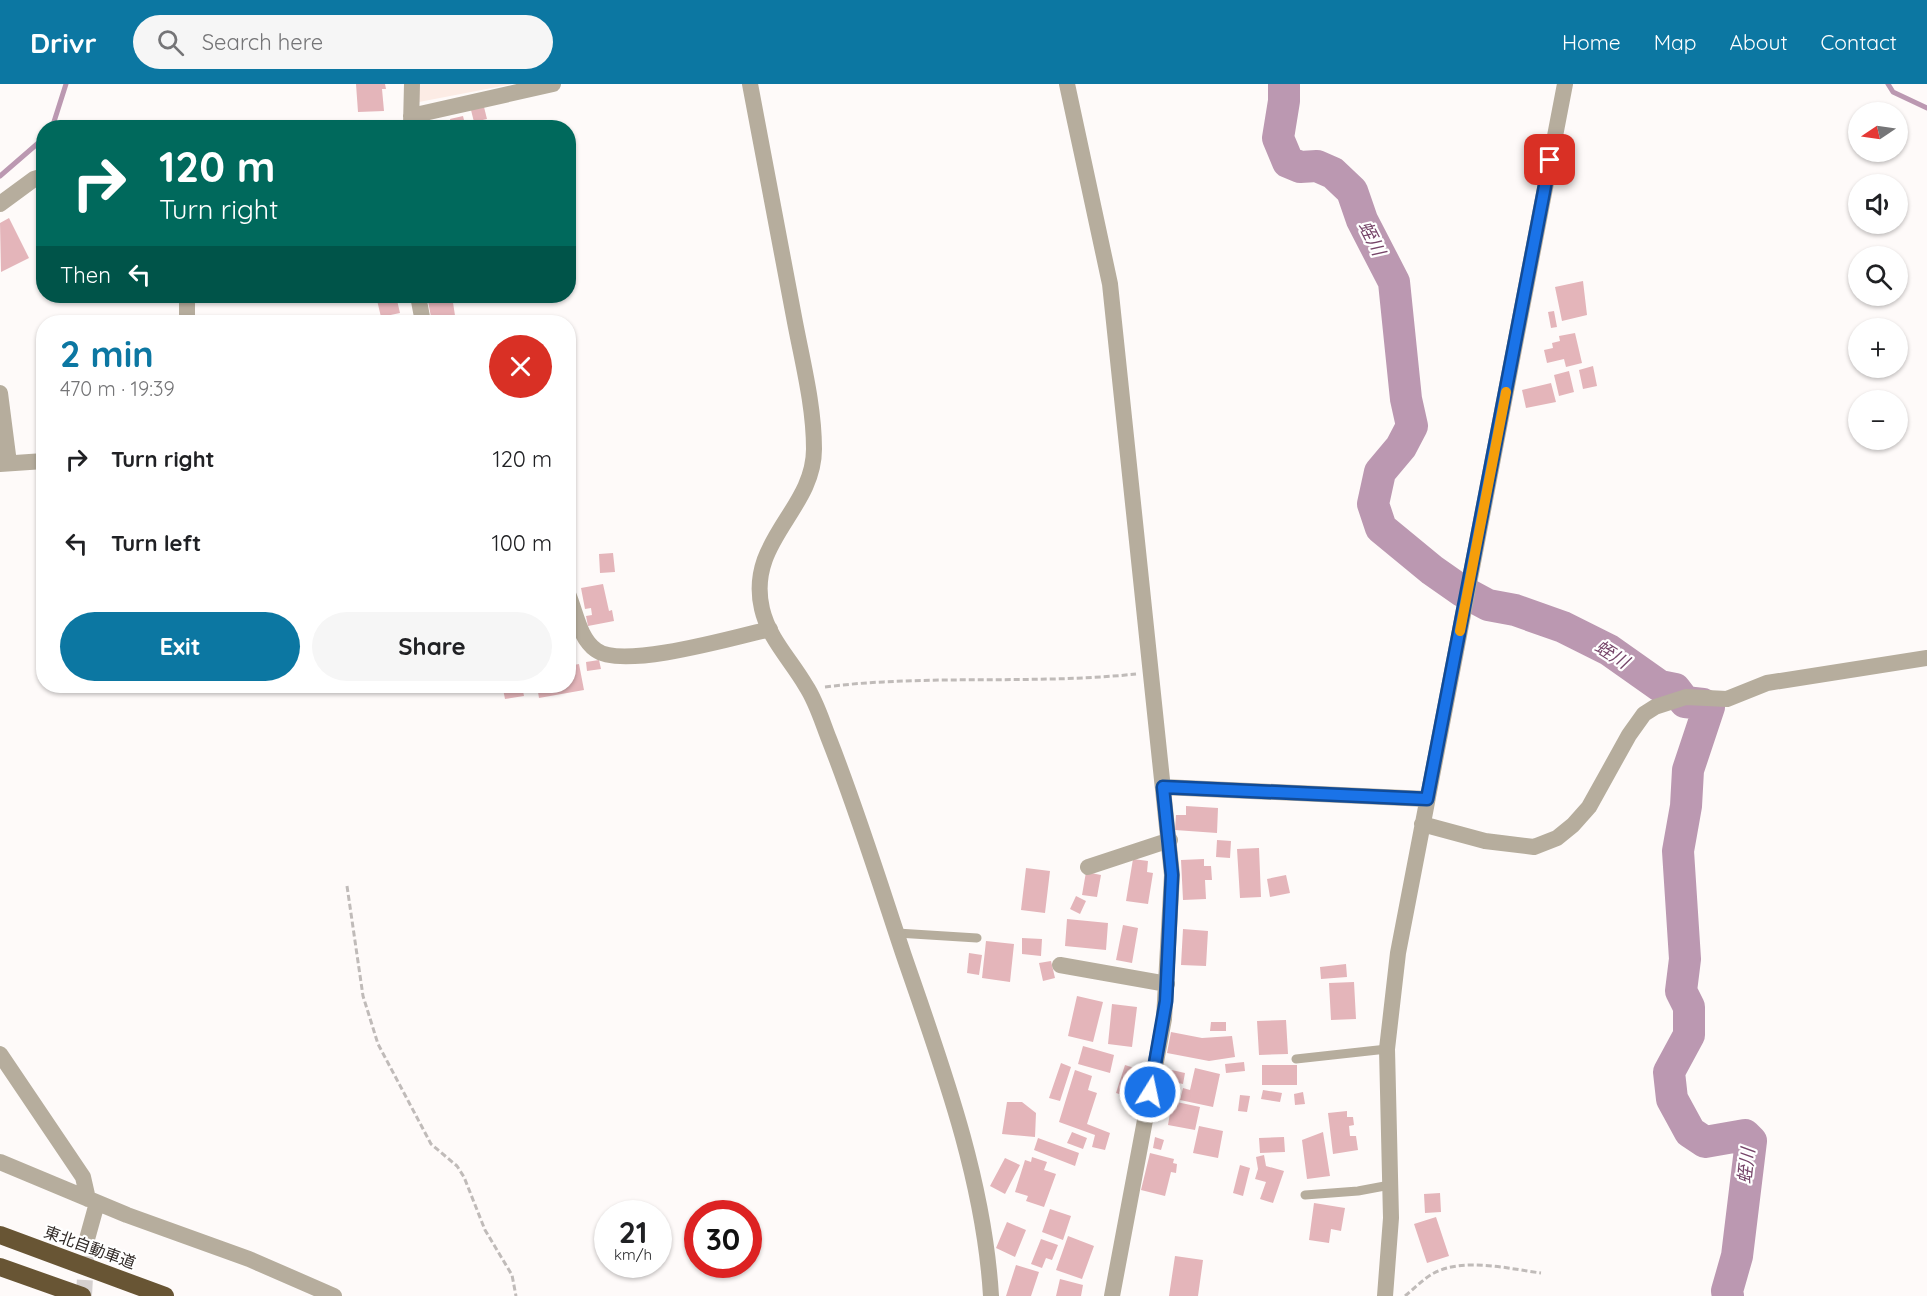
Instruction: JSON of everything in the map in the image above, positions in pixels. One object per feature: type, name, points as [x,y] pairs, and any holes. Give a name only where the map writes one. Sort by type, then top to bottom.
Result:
[{"type":"highway","name":"東北自動車道","points":[[0,1235],[165,1296]]},
{"type":"highway","points":[[0,1267],[82,1296]]},
{"type":"street","points":[[410,120],[412,84]]},
{"type":"street","points":[[418,120],[553,84]]},
{"type":"street","points":[[750,84],[806,383],[814,449],[812,476],[801,498],[778,529],[765,561],[760,597],[770,629],[783,654],[808,689],[830,743],[897,933],[961,1132],[979,1205],[991,1296]]},
{"type":"street","points":[[1067,84],[1110,284],[1172,875],[1164,1019],[1112,1296]]},
{"type":"street","points":[[1385,1296],[1391,1218],[1387,1049],[1398,953],[1565,84]]},
{"type":"street","points":[[0,204],[28,182],[36,179]]},
{"type":"street","points":[[0,393],[5,463],[36,461]]},
{"type":"street","points":[[576,616],[585,640],[597,652],[613,657],[644,656],[770,629]]},
{"type":"street","points":[[1422,824],[1485,841],[1534,847],[1557,838],[1589,807],[1644,714],[1681,698],[1727,699],[1767,683],[1927,658]]},
{"type":"street","points":[[1163,787],[1427,799]]},
{"type":"street","points":[[1088,867],[1170,840]]},
{"type":"street","points":[[1060,965],[1167,984]]},
{"type":"street","points":[[0,1054],[83,1177],[93,1201],[87,1239]]},
{"type":"street","points":[[0,1162],[93,1201],[249,1259],[334,1296]]},
{"type":"lane","points":[[897,933],[977,938]]},
{"type":"lane","points":[[1296,1059],[1387,1049]]},
{"type":"lane","points":[[1305,1195],[1358,1191],[1390,1185]]},
{"type":"path","points":[[808,689],[872,681],[1082,680],[1151,673]]},
{"type":"path","points":[[347,885],[356,963],[368,1020],[430,1144],[457,1166],[464,1178],[477,1214],[512,1275],[516,1296]]},
{"type":"path","points":[[1405,1296],[1435,1273],[1456,1266],[1541,1273]]},
{"type":"shaded area","points":[[419,84],[512,84],[419,102]]},
{"type":"building","points":[[356,84],[385,84],[386,89],[382,89],[384,111],[358,112]]},
{"type":"building","points":[[484,107],[487,119],[474,120],[471,110]]},
{"type":"building","points":[[463,116],[464,120],[450,120]]},
{"type":"building","points":[[9,218],[29,258],[1,272],[0,223]]},
{"type":"building","points":[[1583,281],[1587,315],[1562,321],[1555,287]]},
{"type":"building","points":[[378,303],[398,303],[400,313],[381,315]]},
{"type":"building","points":[[428,303],[453,303],[455,315],[431,315]]},
{"type":"building","points":[[1554,311],[1557,327],[1551,328],[1548,312]]},
{"type":"building","points":[[1575,333],[1582,363],[1566,367],[1564,359],[1547,363],[1544,350],[1553,348],[1552,343],[1560,341],[1559,336]]},
{"type":"building","points":[[1593,366],[1597,386],[1583,389],[1579,370]]},
{"type":"building","points":[[1569,371],[1574,392],[1559,396],[1554,375]]},
{"type":"building","points":[[1551,383],[1556,402],[1526,408],[1522,390]]},
{"type":"building","points":[[613,553],[615,572],[600,573],[599,554]]},
{"type":"building","points":[[603,584],[609,611],[612,610],[614,621],[588,626],[586,616],[592,615],[591,608],[585,609],[581,588]]},
{"type":"building","points":[[599,660],[601,669],[587,671],[586,662]]},
{"type":"building","points":[[579,664],[584,690],[576,691],[576,665]]},
{"type":"building","points":[[504,693],[523,693],[524,696],[505,699]]},
{"type":"building","points":[[538,693],[567,693],[539,698]]},
{"type":"building","points":[[1186,806],[1218,808],[1217,833],[1175,830],[1176,815],[1186,815]]},
{"type":"building","points":[[1217,840],[1231,841],[1230,858],[1216,857]]},
{"type":"building","points":[[1259,848],[1261,897],[1240,898],[1237,849]]},
{"type":"building","points":[[1133,859],[1148,861],[1147,872],[1153,873],[1148,904],[1126,901]]},
{"type":"building","points":[[1204,859],[1204,866],[1211,866],[1212,880],[1205,880],[1206,899],[1183,900],[1181,860]]},
{"type":"building","points":[[1026,868],[1050,871],[1045,913],[1021,910]]},
{"type":"building","points":[[1086,872],[1101,875],[1097,897],[1082,895]]},
{"type":"building","points":[[1286,875],[1290,893],[1270,897],[1267,879]]},
{"type":"building","points":[[1076,896],[1086,901],[1080,914],[1070,909]]},
{"type":"building","points":[[1067,919],[1108,923],[1106,950],[1065,946]]},
{"type":"building","points":[[1123,925],[1138,928],[1132,963],[1116,960]]},
{"type":"building","points":[[1183,929],[1208,931],[1206,966],[1181,965]]},
{"type":"building","points":[[1022,938],[1042,939],[1041,956],[1022,954]]},
{"type":"building","points":[[986,941],[1014,944],[1010,982],[982,978]]},
{"type":"building","points":[[969,953],[982,955],[979,975],[967,973]]},
{"type":"building","points":[[1051,961],[1055,978],[1043,981],[1039,963]]},
{"type":"building","points":[[1346,964],[1347,977],[1321,979],[1320,967]]},
{"type":"building","points":[[1354,982],[1356,1019],[1331,1020],[1329,983]]},
{"type":"building","points":[[1077,996],[1103,1002],[1093,1042],[1068,1036]]},
{"type":"building","points":[[1112,1004],[1137,1007],[1132,1047],[1108,1044]]},
{"type":"building","points":[[1286,1020],[1288,1054],[1259,1055],[1257,1021]]},
{"type":"building","points":[[1211,1022],[1226,1022],[1226,1031],[1210,1031]]},
{"type":"building","points":[[1171,1032],[1202,1038],[1232,1036],[1235,1057],[1209,1061],[1167,1053]]},
{"type":"building","points":[[1083,1046],[1114,1055],[1110,1073],[1078,1064]]},
{"type":"building","points":[[1244,1062],[1245,1071],[1226,1073],[1225,1064]]},
{"type":"building","points":[[1061,1063],[1071,1067],[1060,1101],[1049,1098]]},
{"type":"building","points":[[1125,1065],[1150,1073],[1141,1101],[1116,1093]]},
{"type":"building","points":[[1262,1065],[1297,1065],[1297,1085],[1262,1085]]},
{"type":"building","points":[[1163,1068],[1185,1073],[1183,1084],[1161,1079]]},
{"type":"building","points":[[1195,1068],[1220,1074],[1213,1107],[1180,1100],[1183,1088],[1190,1090]]},
{"type":"building","points":[[1075,1070],[1092,1076],[1088,1090],[1097,1093],[1087,1124],[1110,1133],[1105,1150],[1092,1147],[1095,1135],[1059,1122]]},
{"type":"building","points":[[1263,1090],[1282,1093],[1280,1102],[1261,1099]]},
{"type":"building","points":[[1303,1092],[1305,1104],[1295,1105],[1294,1094]]},
{"type":"building","points":[[1240,1095],[1250,1096],[1247,1112],[1238,1111]]},
{"type":"building","points":[[1172,1101],[1200,1107],[1195,1130],[1168,1125]]},
{"type":"building","points":[[1007,1102],[1022,1102],[1036,1113],[1035,1137],[1002,1134]]},
{"type":"building","points":[[1347,1111],[1347,1117],[1353,1117],[1354,1125],[1349,1126],[1350,1136],[1356,1136],[1358,1150],[1333,1154],[1328,1113]]},
{"type":"building","points":[[1199,1126],[1223,1131],[1218,1158],[1193,1153]]},
{"type":"building","points":[[1072,1132],[1087,1138],[1083,1149],[1067,1143]]},
{"type":"building","points":[[1323,1132],[1330,1176],[1307,1179],[1302,1140]]},
{"type":"building","points":[[1155,1137],[1164,1140],[1161,1150],[1153,1148]]},
{"type":"building","points":[[1284,1137],[1285,1152],[1260,1153],[1259,1138]]},
{"type":"building","points":[[1038,1138],[1079,1153],[1075,1166],[1034,1150]]},
{"type":"building","points":[[1150,1153],[1174,1159],[1173,1163],[1177,1164],[1176,1173],[1171,1172],[1165,1196],[1141,1190]]},
{"type":"building","points":[[1264,1155],[1266,1166],[1284,1171],[1273,1203],[1260,1199],[1266,1182],[1255,1179],[1258,1169],[1256,1157]]},
{"type":"building","points":[[1032,1157],[1047,1162],[1044,1170],[1056,1174],[1044,1207],[1026,1201],[1028,1196],[1015,1192],[1025,1160],[1031,1162]]},
{"type":"building","points":[[1005,1158],[1020,1165],[1005,1194],[990,1186]]},
{"type":"building","points":[[1240,1165],[1250,1168],[1243,1196],[1233,1193]]},
{"type":"building","points":[[1440,1193],[1441,1212],[1425,1213],[1424,1194]]},
{"type":"building","points":[[1314,1203],[1345,1208],[1341,1231],[1331,1229],[1329,1243],[1309,1240]]},
{"type":"building","points":[[1050,1209],[1071,1216],[1063,1240],[1042,1232]]},
{"type":"building","points":[[1436,1217],[1449,1256],[1427,1263],[1414,1224]]},
{"type":"building","points":[[1007,1222],[1026,1230],[1015,1257],[996,1248]]},
{"type":"building","points":[[1068,1236],[1094,1246],[1082,1279],[1056,1270]]},
{"type":"building","points":[[1041,1239],[1058,1245],[1052,1260],[1046,1258],[1042,1268],[1031,1264]]},
{"type":"building","points":[[1175,1256],[1203,1260],[1198,1296],[1169,1296]]},
{"type":"building","points":[[1016,1265],[1039,1272],[1031,1296],[1006,1296]]},
{"type":"building","points":[[1060,1279],[1083,1285],[1081,1296],[1056,1296]]},
{"type":"waterway","points":[[55,120],[66,84]]},
{"type":"waterway","name":"蛭川","points":[[1284,84],[1284,101],[1278,138],[1288,162],[1300,167],[1317,166],[1333,173],[1352,191],[1362,220],[1394,282],[1406,399],[1412,426],[1401,447],[1380,472],[1373,504],[1381,528],[1432,570],[1462,591],[1488,605],[1515,610],[1563,627],[1609,650],[1660,686],[1675,689],[1685,702],[1709,707],[1688,770],[1686,806],[1678,851],[1685,959],[1681,991],[1689,1007],[1689,1035],[1669,1072],[1672,1099],[1690,1132],[1705,1142],[1745,1135],[1751,1141],[1737,1256],[1727,1291],[1728,1296]]},
{"type":"waterway","points":[[1888,84],[1893,92],[1927,108]]},
{"type":"waterway","points":[[0,176],[36,145]]},
{"type":"tunnel","points":[[84,1296],[87,1239]]},
{"type":"slow traffic","points":[[1460,631],[1506,392]]},
{"type":"route","points":[[1150,1092],[1166,1001],[1172,875],[1163,787],[1427,799],[1550,160]]}]
